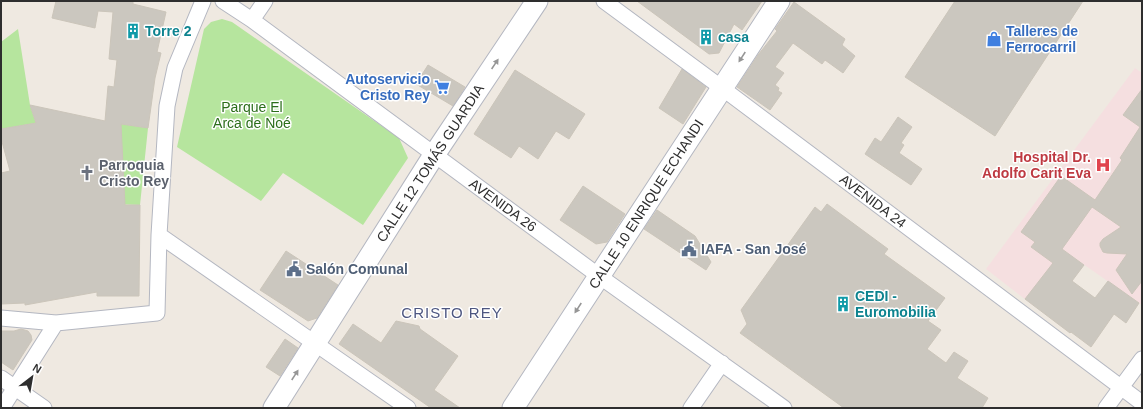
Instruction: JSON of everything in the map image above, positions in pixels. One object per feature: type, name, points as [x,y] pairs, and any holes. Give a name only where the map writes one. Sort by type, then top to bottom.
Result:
[{"type":"street","points":[[1,318],[56,323],[157,313],[159,235],[167,106],[175,68],[203,1]]},
{"type":"street","name":"AVENIDA 26","points":[[223,1],[252,20],[599,276],[784,408]]},
{"type":"street","points":[[252,20],[265,1]]},
{"type":"street","name":"CALLE 12 TOMÁS GUARDIA","points":[[274,408],[316,344],[434,155],[537,1]]},
{"type":"street","name":"AVENIDA 24","points":[[604,1],[1142,403]]},
{"type":"street","name":"CALLE 10 ENRIQUE ECHANDI","points":[[513,408],[779,1]]},
{"type":"street","points":[[159,235],[408,408]]},
{"type":"street","points":[[2,408],[56,323]]},
{"type":"street","points":[[1106,408],[1142,359]]},
{"type":"street","points":[[690,408],[722,363]]},
{"type":"street","points":[[1,378],[44,408]]},
{"type":"shaded area","name":"Hospital Dr. Adolfo Carit Eva","points":[[1135,68],[1142,73],[1142,305],[1073,257],[1035,307],[986,269]]},
{"type":"green space","name":"Parque El Arca de Noé","points":[[222,19],[232,22],[399,138],[408,158],[363,225],[283,173],[261,201],[177,147],[204,29],[211,22]]},
{"type":"green space","points":[[18,29],[30,105],[36,123],[1,129],[1,42]]},
{"type":"green space","points":[[121,124],[148,128],[140,205],[107,204]]},
{"type":"building","points":[[56,1],[133,1],[133,4],[166,12],[157,52],[161,53],[155,78],[148,128],[121,124],[125,205],[140,205],[139,296],[97,296],[97,292],[25,305],[25,303],[1,304],[1,173],[10,171],[1,138],[1,129],[36,123],[30,105],[105,121],[108,86],[114,87],[117,60],[109,59],[113,12],[98,11],[95,28],[52,18]]},
{"type":"building","name":"casa","points":[[637,1],[762,1],[742,30],[734,24],[719,53],[709,54]]},
{"type":"building","name":"Talleres de Ferrocarril","points":[[955,1],[1083,1],[995,136],[905,77]]},
{"type":"building","points":[[794,2],[845,39],[842,45],[855,56],[843,73],[825,60],[822,64],[793,43],[775,67],[784,73],[775,85],[779,88],[778,91],[782,93],[770,110],[737,87],[758,55],[777,31],[775,29]]},
{"type":"building","name":"Autoservicio Cristo Rey","points":[[428,65],[465,87],[453,106],[416,84]]},
{"type":"building","points":[[682,69],[706,87],[683,124],[659,108]]},
{"type":"building","points":[[515,70],[585,114],[569,139],[556,131],[538,159],[519,146],[511,158],[474,134]]},
{"type":"building","points":[[1142,89],[1142,281],[1132,294],[1116,270],[1127,254],[1103,252],[1100,246],[1103,239],[1121,227],[1092,207],[1062,249],[1084,265],[1072,281],[1095,298],[1108,281],[1139,303],[1126,323],[1114,314],[1091,347],[1025,299],[1053,263],[1031,247],[1035,242],[1021,232],[1061,176],[1095,200],[1122,160],[1120,158],[1140,127],[1123,115]]},
{"type":"building","points":[[898,117],[912,127],[901,143],[904,145],[899,153],[922,169],[911,185],[865,154],[875,138],[881,142]]},
{"type":"building","points":[[583,186],[625,214],[607,242],[596,244],[560,220]]},
{"type":"building","name":"CEDI - Euromobilia","points":[[827,204],[888,249],[884,254],[945,298],[928,321],[941,330],[927,349],[946,363],[954,352],[968,361],[957,378],[988,398],[982,408],[844,408],[740,333],[747,324],[741,310],[815,207],[821,212]]},
{"type":"building","name":"IAFA - San José","points":[[657,210],[695,236],[711,262],[706,270],[644,229]]},
{"type":"building","name":"Salón Comunal","points":[[286,251],[338,285],[317,318],[308,321],[260,290]]},
{"type":"building","points":[[396,321],[419,326],[420,329],[458,356],[434,390],[460,408],[431,408],[339,344],[353,324],[381,343]]},
{"type":"building","points":[[21,329],[28,331],[32,340],[13,370],[1,362],[1,331],[14,331]]},
{"type":"building","points":[[285,339],[298,348],[280,376],[266,367]]},
{"type":"place","name":"Torre 2","points":[[133,31]]},
{"type":"place","name":"casa","points":[[706,37]]},
{"type":"place","name":"Talleres de Ferrocarril","points":[[994,39]]},
{"type":"place","name":"Autoservicio Cristo Rey","points":[[442,87]]},
{"type":"place","name":"Hospital Dr. Adolfo Carit Eva","points":[[1103,165]]},
{"type":"place","name":"Parroquia Cristo Rey","points":[[87,173]]},
{"type":"place","name":"IAFA - San José","points":[[689,249]]},
{"type":"place","name":"Salón Comunal","points":[[294,269]]},
{"type":"place","name":"CEDI - Euromobilia","points":[[843,304]]},
{"type":"district","name":"CRISTO REY","points":[[452,313]]}]
